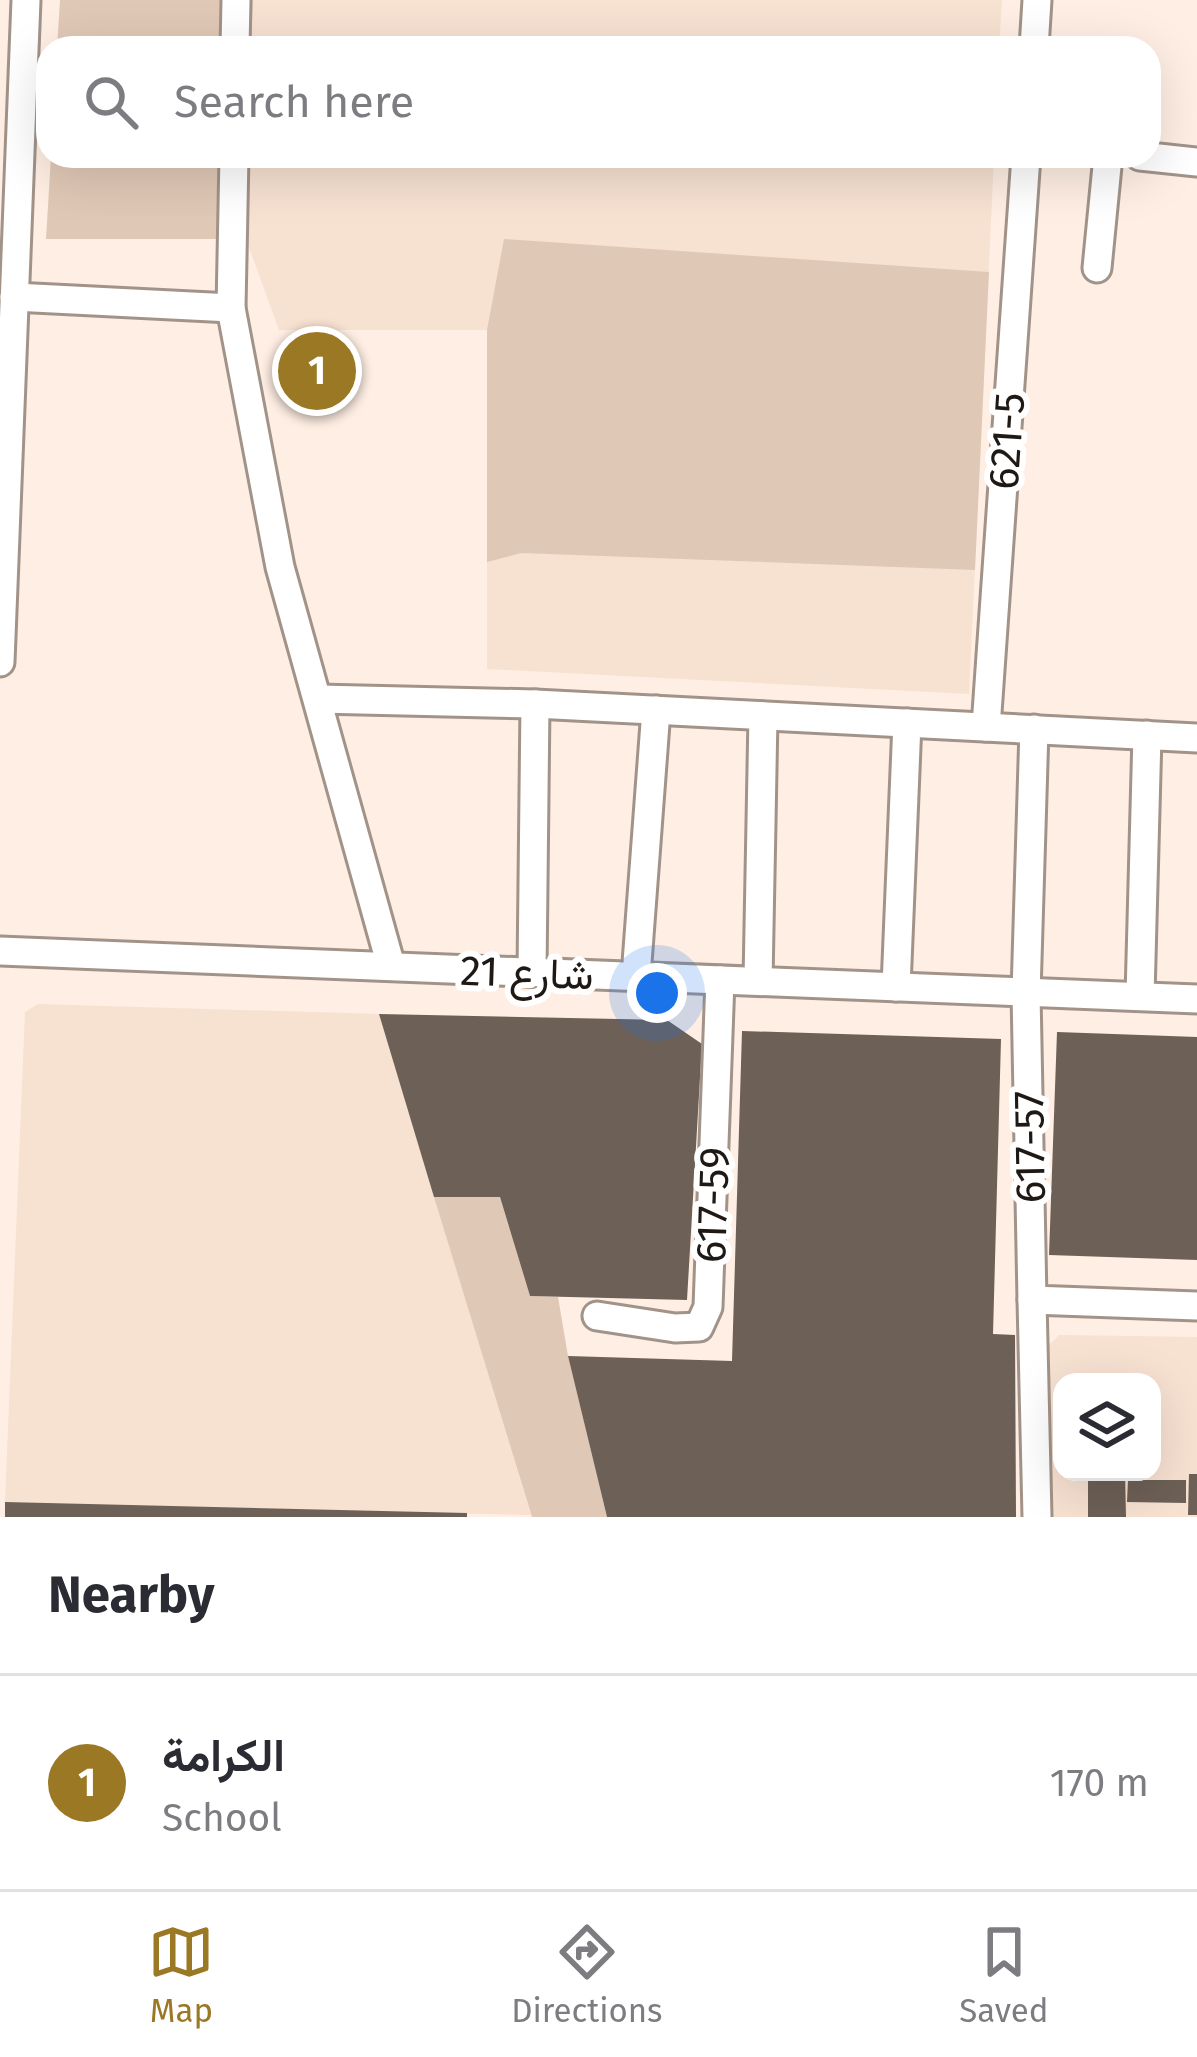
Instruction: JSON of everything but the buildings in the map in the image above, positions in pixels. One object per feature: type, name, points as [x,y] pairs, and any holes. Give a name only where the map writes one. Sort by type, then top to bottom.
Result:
[{"type":"street","points":[[0,662],[26,0]]},
{"type":"street","points":[[235,36],[236,0]]},
{"type":"street","points":[[1035,36],[1037,0]]},
{"type":"street","points":[[1161,158],[1197,162]]},
{"type":"street","points":[[233,168],[231,308],[280,567],[391,966]]},
{"type":"street","name":"621-5","points":[[986,727],[1025,168]]},
{"type":"street","points":[[1097,268],[1107,168]]},
{"type":"street","points":[[14,297],[231,308]]},
{"type":"street","points":[[318,699],[535,704],[1197,737]]},
{"type":"street","points":[[532,972],[535,704]]},
{"type":"street","points":[[636,976],[656,710]]},
{"type":"street","points":[[758,981],[764,716]]},
{"type":"street","points":[[896,987],[907,722]]},
{"type":"street","name":"617-57","points":[[1034,729],[1026,993],[1037,1517]]},
{"type":"street","points":[[1140,996],[1147,735]]},
{"type":"street","name":"شارع 21","points":[[0,951],[1197,999]]},
{"type":"street","name":"617-59","points":[[597,1316],[699,1327],[708,1307],[721,980]]},
{"type":"street","points":[[1032,1300],[1197,1306]]},
{"type":"shaded area","points":[[60,0],[253,0],[252,36],[58,36]]},
{"type":"shaded area","points":[[253,0],[1002,0],[1000,36],[252,36]]},
{"type":"shaded area","points":[[50,168],[248,168],[246,239],[46,239]]},
{"type":"shaded area","points":[[248,168],[993,168],[969,694],[487,669],[487,330],[279,330],[246,239]]},
{"type":"shaded area","points":[[504,239],[989,272],[975,570],[521,553],[487,562],[487,330]]},
{"type":"shaded area","points":[[38,1004],[379,1014],[531,1515],[5,1502],[25,1012]]},
{"type":"shaded area","points":[[434,1197],[500,1197],[530,1296],[558,1297],[607,1517],[532,1517]]},
{"type":"shaded area","points":[[1059,1335],[1197,1337],[1197,1517],[1049,1517],[1048,1346]]},
{"type":"place","name":"الكرامة","points":[[317,371]]}]
